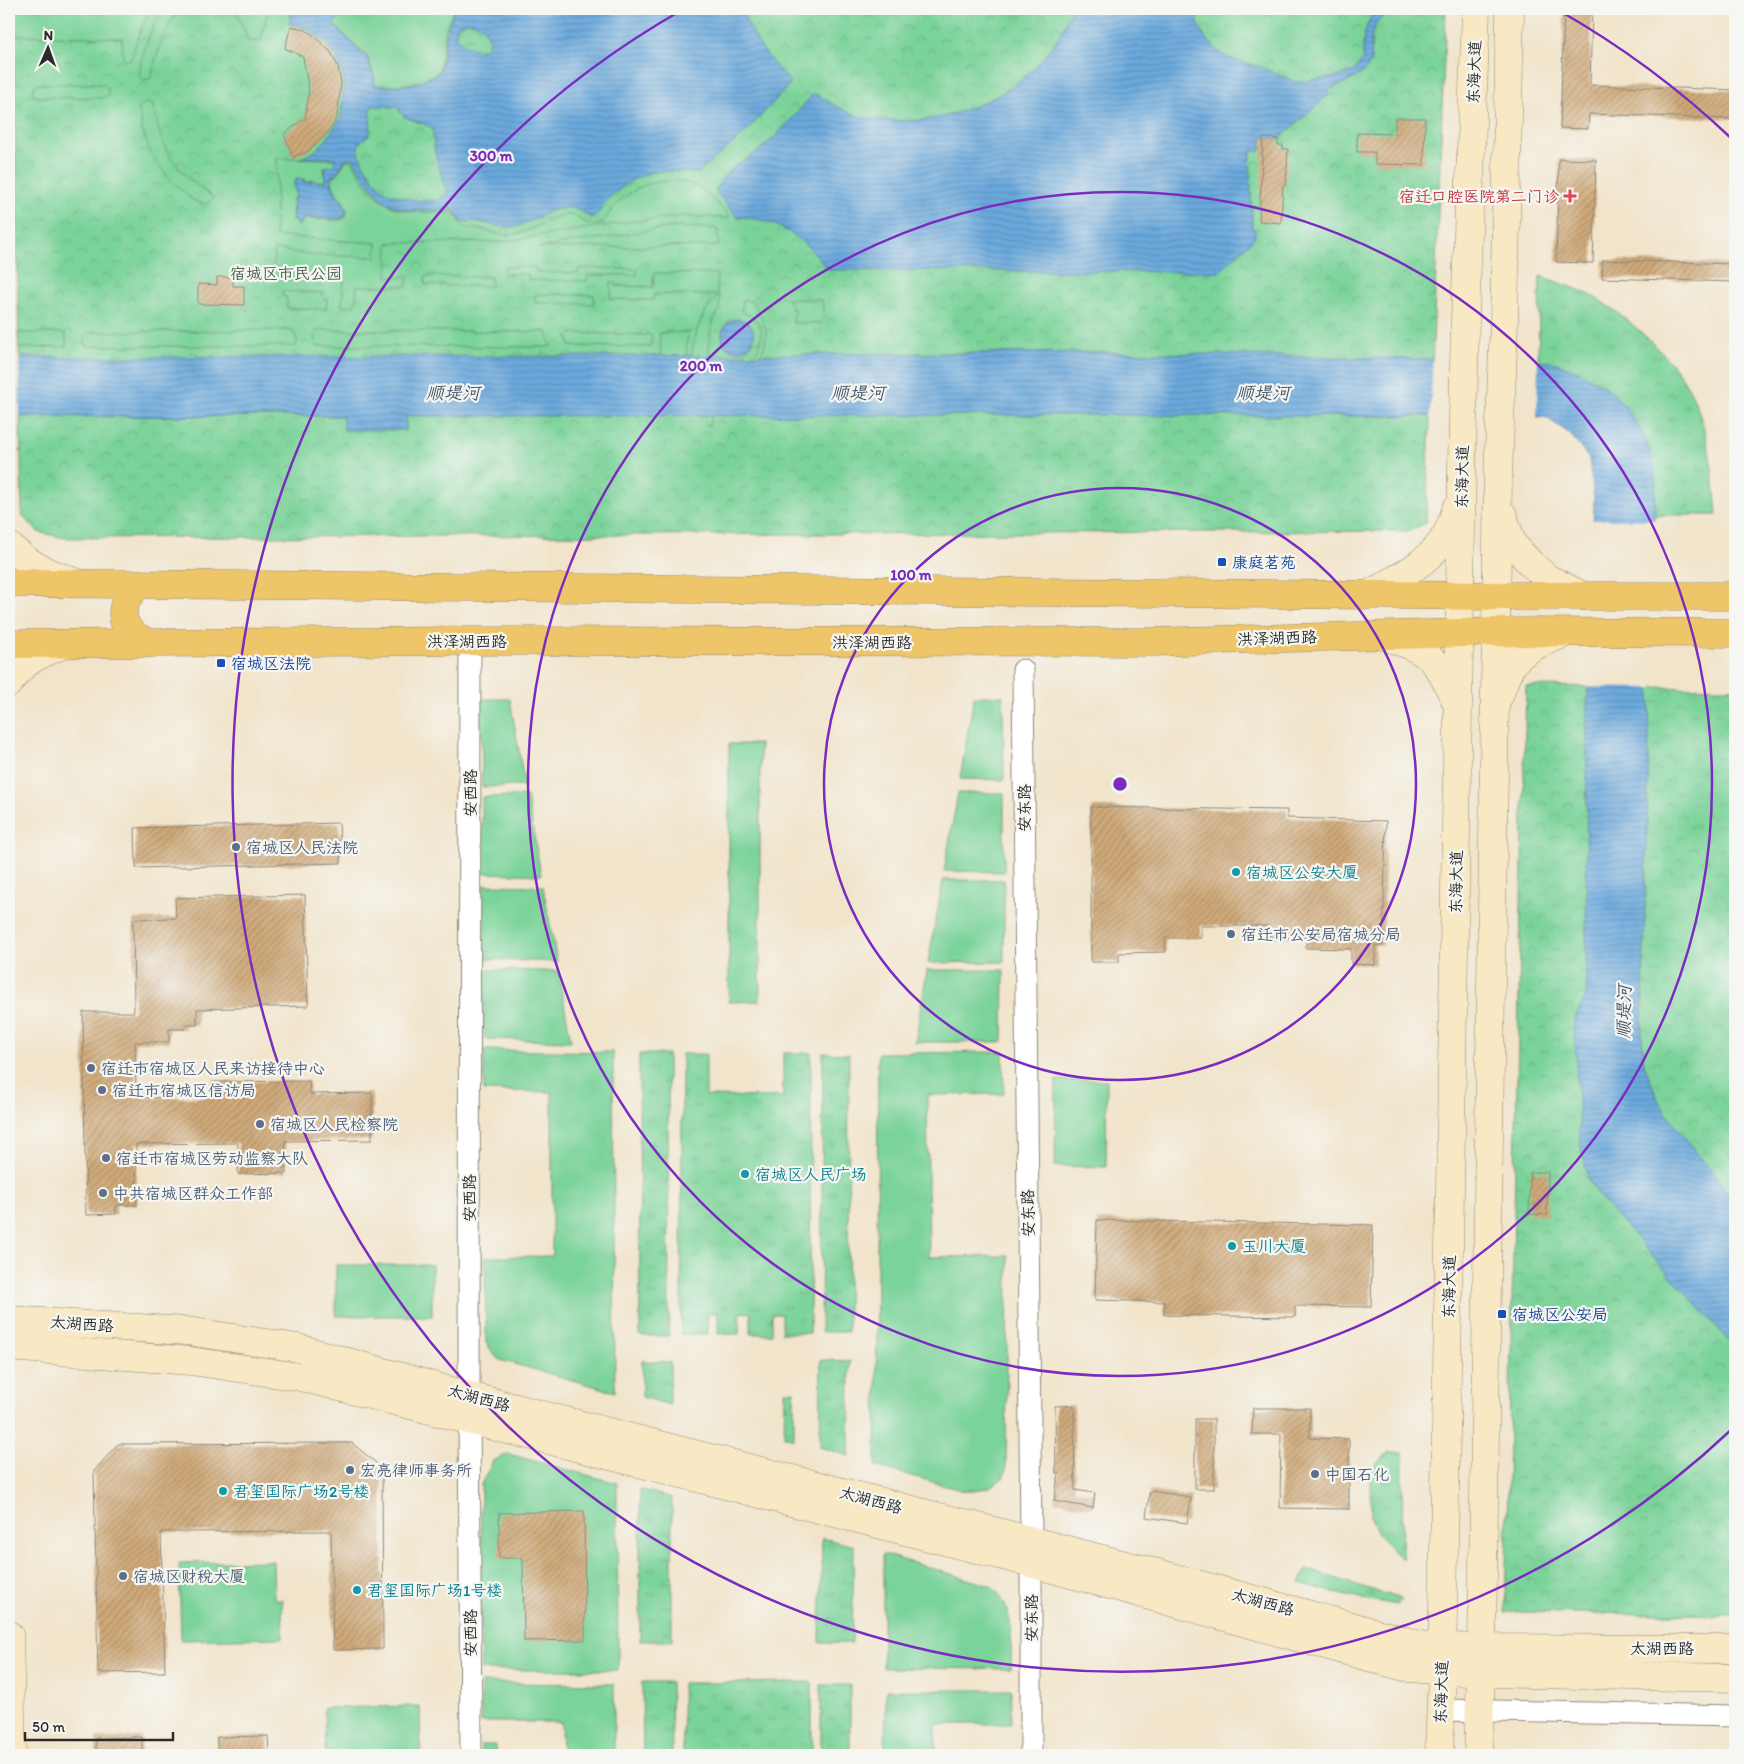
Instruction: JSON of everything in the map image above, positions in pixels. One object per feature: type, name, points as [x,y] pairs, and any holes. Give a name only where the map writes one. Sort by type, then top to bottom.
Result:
[{"type":"main road","points":[[9,583],[1460,596],[1735,596]]},
{"type":"main road","points":[[139,584],[129,594],[124,604],[123,616],[132,633],[149,643]]},
{"type":"main road","points":[[1313,637],[1327,630],[1332,622],[1333,611],[1330,605],[1316,594]]},
{"type":"main road","points":[[1626,596],[1614,601],[1610,609],[1610,619],[1627,633]]},
{"type":"main road","name":"洪泽湖西路","points":[[9,644],[470,641],[1152,642],[1496,632],[1735,633]]},
{"type":"street","name":"东海大道","points":[[1439,1755],[1465,320],[1476,9]]},
{"type":"street","points":[[1478,1755],[1482,1661],[1498,484],[1504,323],[1510,9]]},
{"type":"street","points":[[1367,595],[1396,580],[1430,554],[1442,542],[1452,523],[1462,478]]},
{"type":"street","points":[[1498,484],[1507,530],[1512,543],[1547,578],[1582,596]]},
{"type":"street","points":[[9,546],[25,560],[43,571],[79,584]]},
{"type":"street","points":[[1496,704],[1513,664],[1522,655],[1536,646],[1566,632]]},
{"type":"street","points":[[1381,635],[1411,644],[1438,665],[1459,707]]},
{"type":"street","name":"安西路","points":[[470,641],[469,1408],[471,1755]]},
{"type":"street","points":[[9,683],[23,664],[64,644]]},
{"type":"street","name":"安东路","points":[[1023,670],[1031,1755]]},
{"type":"street","name":"太湖西路","points":[[9,1320],[187,1331],[298,1348],[469,1408]]},
{"type":"street","name":"太湖西路","points":[[9,1347],[191,1361],[300,1377],[469,1408],[1031,1553],[1161,1574],[1424,1646],[1442,1659],[1735,1678]]},
{"type":"street","points":[[9,1635],[12,1755]]},
{"type":"street","name":"太湖西路","points":[[1482,1661],[1735,1649]]},
{"type":"street","points":[[1441,1710],[1735,1716]]},
{"type":"green space","name":"宿城区市民公园","points":[[13,9],[1446,9],[1426,523],[1409,531],[64,538],[38,532],[22,515]]},
{"type":"green space","points":[[13,9],[152,9],[143,24],[130,60],[123,60],[122,38],[13,35]]},
{"type":"green space","points":[[164,9],[180,9],[161,42],[151,78],[144,80],[139,76],[142,58],[151,32]]},
{"type":"green space","points":[[235,9],[268,9],[261,40],[249,42]]},
{"type":"green space","points":[[333,9],[454,9],[446,27],[439,72],[423,80],[408,84],[375,85],[368,57],[333,24],[340,17]]},
{"type":"green space","points":[[103,84],[108,89],[108,93],[106,97],[100,98],[38,97],[34,95],[33,90],[35,85]]},
{"type":"green space","points":[[146,103],[152,103],[161,138],[170,156],[187,176],[213,197],[211,202],[203,204],[193,200],[158,165],[147,143],[140,120],[139,107]]},
{"type":"green space","points":[[277,158],[335,159],[335,163],[332,166],[324,167],[325,182],[311,180],[305,182],[305,179],[296,179],[294,185],[296,195],[293,199],[292,221],[296,221],[297,225],[301,225],[303,219],[340,220],[345,218],[346,208],[334,189],[332,176],[336,176],[346,160],[352,160],[372,191],[392,207],[418,212],[454,213],[466,228],[503,235],[521,233],[563,215],[572,216],[594,225],[599,224],[604,221],[619,202],[635,190],[643,186],[665,181],[687,183],[700,189],[727,213],[729,218],[682,216],[628,222],[500,242],[388,243],[387,277],[407,277],[407,286],[357,286],[355,305],[342,306],[344,280],[288,279],[288,269],[274,268],[274,249],[311,255],[376,257],[377,243],[275,236]]},
{"type":"green space","points":[[672,227],[714,228],[718,230],[718,246],[538,248]]},
{"type":"green space","points":[[504,267],[535,267],[537,272],[578,273],[579,268],[637,269],[637,275],[588,275],[587,281],[528,280],[528,274],[504,274]]},
{"type":"green space","points":[[654,273],[717,274],[717,295],[654,294],[653,300],[611,299],[611,282],[616,282],[616,286],[653,287]]},
{"type":"green space","points":[[425,276],[491,277],[491,286],[425,285]]},
{"type":"green space","points":[[1540,276],[1590,295],[1604,303],[1650,340],[1676,370],[1694,399],[1704,427],[1717,515],[1655,515],[1653,463],[1538,361]]},
{"type":"green space","points":[[282,291],[324,293],[323,299],[327,300],[326,309],[287,308],[287,298],[282,294]]},
{"type":"green space","points":[[535,294],[594,295],[594,304],[535,303]]},
{"type":"green space","points":[[720,295],[719,311],[714,319],[710,333],[708,373],[717,389],[709,426],[699,417],[693,406],[690,378],[691,362],[697,330],[703,316],[710,304]]},
{"type":"green space","points":[[743,299],[753,302],[764,323],[766,336],[759,359],[745,358],[757,351],[760,344],[761,331],[755,319],[742,312]]},
{"type":"green space","points":[[787,299],[822,300],[824,318],[821,323],[793,323],[794,310]]},
{"type":"green space","points":[[287,330],[293,332],[297,340],[296,346],[86,346],[84,336],[93,332]]},
{"type":"green space","points":[[323,330],[547,332],[551,346],[316,346],[314,337]]},
{"type":"green space","points":[[689,332],[686,360],[661,360],[660,333]]},
{"type":"green space","points":[[18,333],[66,333],[66,347],[19,348]]},
{"type":"green space","points":[[573,333],[652,335],[650,347],[570,346],[568,336]]},
{"type":"green space","points":[[1526,686],[1735,688],[1735,1615],[1505,1612]]},
{"type":"green space","points":[[974,696],[1003,696],[1004,780],[960,779]]},
{"type":"green space","points":[[481,699],[510,699],[525,786],[482,787]]},
{"type":"green space","points":[[729,744],[760,744],[760,1001],[729,1002]]},
{"type":"green space","points":[[958,793],[1004,793],[1004,872],[944,871]]},
{"type":"green space","points":[[527,796],[541,875],[483,873],[482,797]]},
{"type":"green space","points":[[943,880],[1004,880],[1004,962],[928,963]]},
{"type":"green space","points":[[483,885],[543,886],[557,962],[483,959]]},
{"type":"green space","points":[[483,970],[558,971],[571,1041],[484,1039]]},
{"type":"green space","points":[[927,970],[1004,970],[1003,1042],[915,1042]]},
{"type":"green space","points":[[484,1050],[613,1052],[615,1392],[500,1360],[486,1343],[485,1257],[552,1256],[552,1092],[484,1091]]},
{"type":"green space","points":[[1003,1052],[1004,1094],[927,1095],[929,1257],[1008,1256],[1006,1470],[1003,1478],[988,1488],[965,1491],[876,1466],[878,1053]]},
{"type":"green space","points":[[783,1053],[811,1053],[810,1333],[782,1333],[782,1314],[772,1314],[772,1334],[751,1334],[751,1313],[740,1312],[739,1334],[718,1334],[718,1313],[708,1313],[708,1334],[681,1334],[682,1054],[706,1054],[706,1096],[783,1097]]},
{"type":"green space","points":[[823,1053],[849,1054],[848,1332],[821,1332]]},
{"type":"green space","points":[[639,1054],[668,1054],[669,1336],[640,1336]]},
{"type":"green space","points":[[1056,1080],[1107,1080],[1106,1167],[1055,1166]]},
{"type":"green space","points":[[336,1265],[432,1265],[432,1316],[336,1316]]},
{"type":"green space","points":[[821,1360],[850,1361],[849,1456],[820,1447]]},
{"type":"green space","points":[[642,1361],[670,1362],[670,1405],[642,1397]]},
{"type":"green space","points":[[785,1391],[794,1391],[794,1439],[784,1436]]},
{"type":"green space","points":[[1390,1452],[1403,1452],[1402,1559],[1378,1534],[1371,1519],[1371,1471],[1378,1461]]},
{"type":"green space","points":[[508,1454],[617,1483],[618,1670],[481,1670],[481,1484],[493,1461]]},
{"type":"green space","points":[[640,1489],[672,1498],[672,1641],[640,1641]]},
{"type":"green space","points":[[822,1538],[854,1546],[852,1643],[820,1643]]},
{"type":"green space","points":[[883,1554],[991,1586],[1005,1604],[1008,1614],[1011,1635],[1011,1669],[883,1668]]},
{"type":"green space","points":[[273,1561],[274,1599],[282,1599],[283,1638],[181,1640],[179,1563]]},
{"type":"green space","points":[[1306,1569],[1401,1599],[1397,1605],[1346,1596],[1300,1583]]},
{"type":"green space","points":[[642,1682],[671,1682],[672,1755],[643,1755]]},
{"type":"green space","points":[[812,1682],[812,1755],[683,1755],[682,1683]]},
{"type":"green space","points":[[481,1683],[614,1684],[614,1755],[562,1755],[561,1722],[481,1722]]},
{"type":"green space","points":[[821,1685],[850,1685],[850,1755],[821,1755]]},
{"type":"green space","points":[[886,1690],[1011,1690],[1011,1724],[936,1724],[936,1755],[885,1755]]},
{"type":"green space","points":[[420,1706],[421,1755],[325,1755],[324,1708]]},
{"type":"green space","points":[[481,1745],[495,1745],[495,1755],[481,1755]]},
{"type":"water","points":[[292,9],[307,9],[319,17],[333,9],[340,17],[333,24],[367,58],[374,76],[374,86],[392,86],[416,83],[440,72],[448,27],[455,9],[741,9],[761,47],[774,65],[789,80],[789,85],[745,133],[698,173],[666,171],[638,177],[610,197],[592,218],[574,207],[552,210],[515,227],[496,226],[477,221],[462,222],[454,210],[403,209],[383,199],[374,190],[353,158],[346,158],[335,175],[331,176],[333,189],[345,208],[344,217],[340,219],[303,218],[301,224],[297,224],[296,221],[293,221],[294,200],[297,195],[294,182],[296,182],[296,179],[304,180],[304,182],[311,182],[311,180],[326,182],[325,167],[332,166],[335,163],[335,158],[301,158],[314,152],[327,139],[341,117],[344,78],[337,59],[328,44],[305,27],[289,24]],"holes":[[[472,22],[484,29],[488,35],[489,43],[487,48],[470,48],[456,36],[457,26]],[[371,106],[399,107],[399,112],[407,118],[432,127],[435,153],[447,194],[437,200],[412,199],[387,192],[378,184],[367,170],[358,149],[359,144],[370,134]]]},
{"type":"water","points":[[1071,9],[1196,9],[1198,24],[1204,36],[1222,55],[1261,67],[1296,82],[1335,77],[1353,72],[1363,59],[1365,32],[1370,19],[1379,9],[1390,9],[1379,20],[1373,31],[1371,60],[1366,69],[1361,74],[1329,90],[1328,95],[1279,139],[1262,138],[1261,151],[1251,151],[1252,228],[1255,229],[1255,237],[1219,272],[829,270],[810,248],[789,232],[766,222],[737,217],[715,191],[725,175],[770,141],[814,93],[853,114],[874,119],[893,120],[934,119],[969,108],[996,96],[1021,80],[1048,52],[1062,30]]},
{"type":"water","points":[[738,319],[749,324],[754,335],[749,346],[738,351],[727,346],[722,335],[727,324]]},
{"type":"water","name":"顺堤河","points":[[1108,352],[1553,362],[1582,373],[1609,390],[1630,413],[1642,432],[1654,465],[1655,479],[1642,1034],[1644,1064],[1658,1100],[1670,1119],[1735,1201],[1735,1347],[1601,1199],[1588,1179],[1580,1141],[1574,1020],[1586,997],[1587,709],[1594,498],[1589,459],[1570,434],[1545,417],[1092,415],[406,416],[406,430],[344,430],[343,416],[9,417],[9,357],[621,356]]},
{"type":"pier","points":[[9,355],[19,355],[20,419],[9,419]]},
{"type":"pier","points":[[1433,356],[1538,359],[1537,420],[1430,419]]},
{"type":"pier","points":[[1591,520],[1657,520],[1653,688],[1586,687]]},
{"type":"building","points":[[1564,9],[1592,9],[1590,85],[1735,90],[1735,119],[1589,114],[1588,129],[1560,128]]},
{"type":"building","points":[[291,26],[304,29],[312,34],[331,52],[338,67],[341,83],[337,117],[329,131],[307,152],[293,157],[284,134],[305,118],[309,91],[303,57],[285,48]]},
{"type":"building","points":[[1395,118],[1425,118],[1424,165],[1375,164],[1375,152],[1357,152],[1357,133],[1395,134]]},
{"type":"building","points":[[1263,138],[1278,139],[1278,145],[1283,145],[1283,149],[1288,149],[1286,185],[1283,185],[1281,223],[1259,221]]},
{"type":"building","points":[[1559,159],[1596,160],[1593,263],[1556,262]]},
{"type":"building","points":[[1603,260],[1735,264],[1735,282],[1602,278]]},
{"type":"building","points":[[217,277],[233,277],[233,286],[244,286],[244,305],[198,304],[198,284],[217,285]]},
{"type":"building","points":[[1091,807],[1287,810],[1287,818],[1386,821],[1383,946],[1375,945],[1375,965],[1351,964],[1351,949],[1306,948],[1306,938],[1269,937],[1269,926],[1201,926],[1201,938],[1165,938],[1166,952],[1119,953],[1119,962],[1091,962]]},
{"type":"building","points":[[339,823],[341,863],[136,868],[135,828]]},
{"type":"building","points":[[305,895],[308,1006],[197,1009],[197,1025],[185,1025],[185,1029],[169,1029],[169,1042],[135,1042],[136,1098],[212,1097],[212,1082],[309,1081],[310,1094],[372,1093],[372,1140],[285,1141],[286,1173],[238,1174],[238,1143],[136,1144],[137,1205],[116,1205],[116,1214],[86,1215],[83,1012],[134,1012],[133,919],[176,918],[175,898]]},
{"type":"building","points":[[1530,1172],[1548,1172],[1547,1215],[1529,1214]]},
{"type":"building","points":[[1097,1220],[1373,1225],[1371,1307],[1295,1306],[1295,1317],[1164,1315],[1165,1302],[1095,1300]]},
{"type":"building","points":[[1074,1405],[1075,1490],[1095,1493],[1093,1508],[1054,1501],[1059,1473],[1056,1473],[1055,1406]]},
{"type":"building","name":"中国石化","points":[[1253,1408],[1310,1408],[1310,1438],[1349,1439],[1349,1509],[1280,1508],[1281,1434],[1252,1434]]},
{"type":"building","points":[[1195,1419],[1214,1419],[1214,1489],[1195,1489]]},
{"type":"building","points":[[352,1443],[382,1468],[383,1649],[333,1650],[331,1531],[161,1532],[165,1672],[98,1673],[94,1471],[118,1444]]},
{"type":"building","points":[[1150,1491],[1191,1497],[1187,1523],[1146,1517]]},
{"type":"building","points":[[584,1511],[585,1640],[524,1641],[523,1558],[499,1558],[499,1513]]},
{"type":"building","points":[[268,1736],[269,1755],[217,1755],[217,1737]]},
{"type":"building","points":[[142,1737],[142,1755],[96,1755],[96,1738]]},
{"type":"place","name":"宿迁口腔医院第二门诊","points":[[1570,196]]},
{"type":"place","name":"康庭茗苑","points":[[1222,562]]},
{"type":"place","name":"宿城区法院","points":[[221,663]]},
{"type":"place","name":"宿城区人民法院","points":[[236,847]]},
{"type":"place","name":"宿城区公安大厦","points":[[1236,872]]},
{"type":"place","name":"宿迁市公安局宿城分局","points":[[1231,934]]},
{"type":"place","name":"宿迁市宿城区人民来访接待中心","points":[[91,1068]]},
{"type":"place","name":"宿迁市宿城区信访局","points":[[102,1090]]},
{"type":"place","name":"宿城区人民检察院","points":[[260,1124]]},
{"type":"place","name":"宿迁市宿城区劳动监察大队","points":[[106,1158]]},
{"type":"place","name":"宿城区人民广场","points":[[745,1174]]},
{"type":"place","name":"中共宿城区群众工作部","points":[[103,1193]]},
{"type":"place","name":"玉川大厦","points":[[1232,1246]]},
{"type":"place","name":"宿城区公安局","points":[[1502,1314]]},
{"type":"place","name":"宏亮律师事务所","points":[[350,1470]]},
{"type":"place","name":"中国石化","points":[[1315,1474]]},
{"type":"place","name":"君玺国际广场2号楼","points":[[223,1491]]},
{"type":"place","name":"宿城区财税大厦","points":[[123,1576]]},
{"type":"place","name":"君玺国际广场1号楼","points":[[357,1590]]}]
